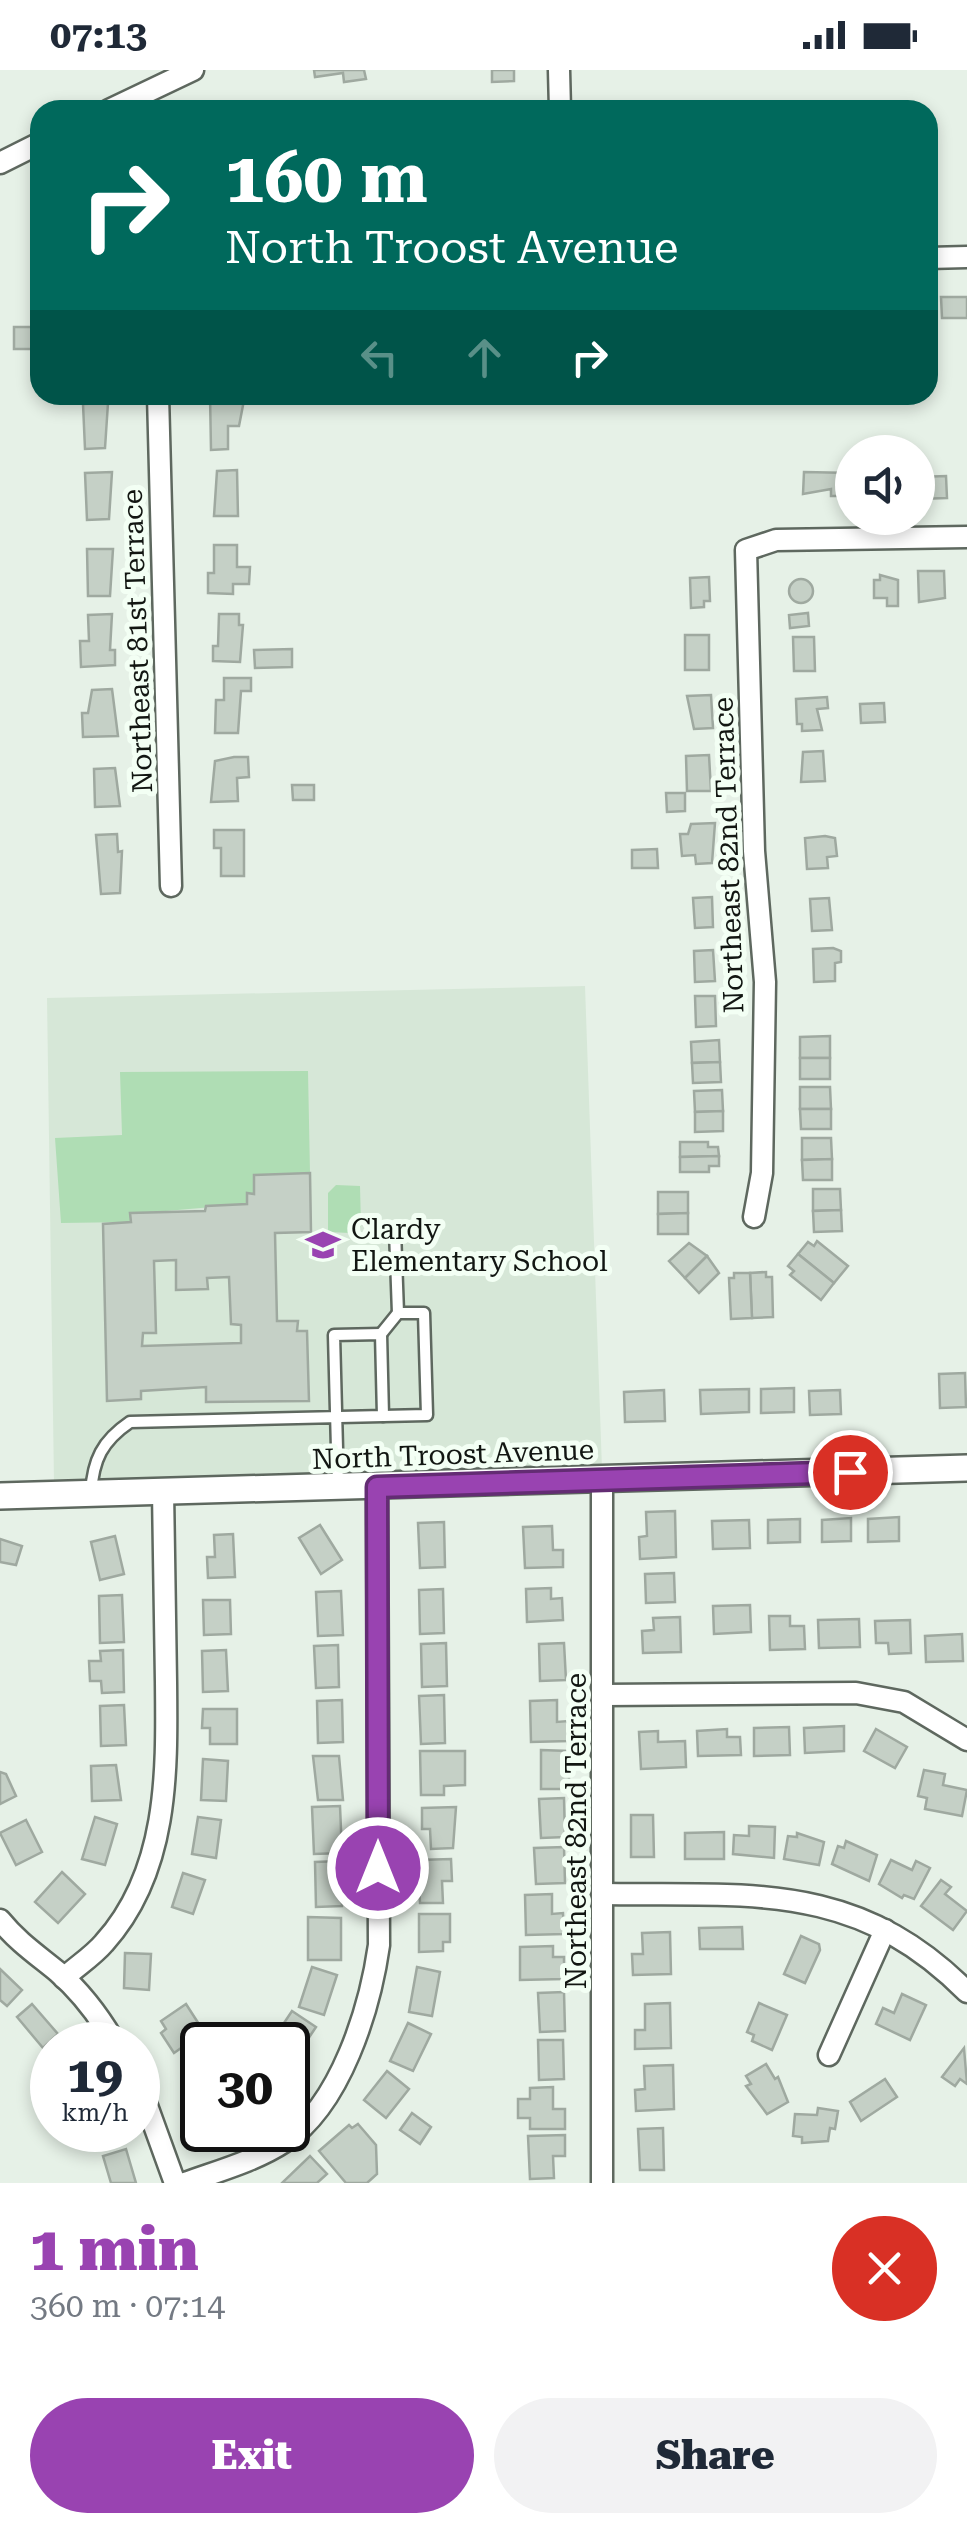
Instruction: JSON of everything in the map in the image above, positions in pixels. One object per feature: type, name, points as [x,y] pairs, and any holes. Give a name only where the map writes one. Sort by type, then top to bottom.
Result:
[{"type":"street","points":[[125,100],[159,78],[192,70]]},
{"type":"street","points":[[559,70],[560,100]]},
{"type":"street","points":[[0,163],[30,148]]},
{"type":"street","points":[[938,258],[967,257]]},
{"type":"street","name":"Northeast 81st Terrace","points":[[158,405],[171,886]]},
{"type":"street","name":"Northeast 82nd Terrace","points":[[754,1217],[762,1173],[764,982],[754,851],[746,550],[776,540],[967,537]]},
{"type":"street","name":"North Troost Avenue","points":[[0,1496],[967,1468]]},
{"type":"street","name":"Northeast 82nd Terrace","points":[[602,1479],[602,2183]]},
{"type":"street","points":[[185,2183],[289,2139],[341,2069],[366,2008],[379,1945],[377,1487]]},
{"type":"street","points":[[64,1978],[105,1942],[130,1903],[150,1856],[164,1806],[169,1738],[164,1492]]},
{"type":"street","points":[[604,1695],[881,1696],[927,1712],[967,1740]]},
{"type":"street","points":[[604,1894],[791,1897],[886,1930],[935,1959],[967,1992]]},
{"type":"street","points":[[0,1920],[28,1952],[87,2000],[101,2022]]},
{"type":"street","points":[[830,2055],[886,1930]]},
{"type":"street","points":[[160,2140],[176,2183]]},
{"type":"lane","points":[[383,1416],[381,1334],[398,1313],[395,1231]]},
{"type":"lane","points":[[91,1494],[97,1454],[111,1434],[130,1422],[426,1415],[424,1313],[398,1313]]},
{"type":"lane","points":[[338,1488],[334,1334],[381,1334]]},
{"type":"shaded area","name":"Clardy Elementary School","points":[[585,986],[602,1469],[54,1483],[47,998]]},
{"type":"green space","points":[[308,1071],[310,1173],[254,1175],[254,1194],[247,1194],[247,1204],[131,1214],[131,1222],[61,1223],[55,1138],[122,1135],[120,1072]]},
{"type":"green space","points":[[336,1185],[360,1186],[361,1227],[350,1233],[328,1232],[328,1193]]},
{"type":"building","points":[[314,70],[364,70],[366,79],[344,82],[343,73],[315,77]]},
{"type":"building","points":[[492,70],[514,70],[514,81],[492,82]]},
{"type":"building","points":[[941,297],[967,297],[967,318],[942,318]]},
{"type":"building","points":[[14,327],[30,327],[30,349],[14,349]]},
{"type":"building","points":[[83,405],[108,405],[105,448],[85,449]]},
{"type":"building","points":[[210,405],[243,405],[239,426],[228,426],[228,449],[211,450]]},
{"type":"building","points":[[237,470],[238,516],[214,516],[217,471]]},
{"type":"building","points":[[112,472],[109,519],[87,520],[85,473]]},
{"type":"building","points":[[804,472],[835,473],[835,496],[831,496],[831,489],[803,494]]},
{"type":"building","points":[[935,476],[946,476],[947,498],[935,498]]},
{"type":"building","points":[[214,545],[237,545],[237,567],[250,567],[249,584],[233,584],[233,594],[208,593],[208,573],[214,573]]},
{"type":"building","points":[[87,549],[113,549],[110,596],[88,596]]},
{"type":"building","points":[[918,571],[944,571],[945,598],[919,602]]},
{"type":"building","points":[[880,575],[898,580],[898,606],[887,606],[887,598],[874,598],[874,580],[880,580]]},
{"type":"building","points":[[709,577],[710,601],[704,601],[704,607],[691,608],[690,578]]},
{"type":"building","points":[[801,579],[813,591],[801,603],[789,591]]},
{"type":"building","points":[[808,613],[809,626],[790,628],[789,615]]},
{"type":"building","points":[[112,614],[110,650],[115,650],[115,665],[81,667],[80,641],[89,641],[88,615]]},
{"type":"building","points":[[219,614],[239,614],[239,625],[243,625],[240,662],[213,661],[213,646],[218,646]]},
{"type":"building","points":[[685,635],[709,635],[709,670],[685,670]]},
{"type":"building","points":[[793,637],[814,637],[815,671],[794,671]]},
{"type":"building","points":[[292,649],[292,667],[255,668],[254,650]]},
{"type":"building","points":[[224,678],[251,678],[251,691],[241,691],[238,733],[215,733],[216,700],[224,700]]},
{"type":"building","points":[[112,689],[118,736],[83,737],[82,713],[88,713],[92,690]]},
{"type":"building","points":[[711,695],[713,728],[694,729],[687,696]]},
{"type":"building","points":[[827,697],[828,708],[817,709],[822,730],[802,731],[802,724],[797,724],[796,699]]},
{"type":"building","points":[[884,703],[885,722],[861,723],[860,704]]},
{"type":"building","points":[[823,751],[825,781],[801,782],[803,752]]},
{"type":"building","points":[[709,755],[711,791],[687,791],[686,756]]},
{"type":"building","points":[[248,757],[249,777],[237,778],[238,801],[211,802],[215,761]]},
{"type":"building","points":[[115,768],[120,806],[95,807],[94,769]]},
{"type":"building","points":[[292,785],[314,785],[314,800],[293,800]]},
{"type":"building","points":[[666,793],[685,793],[685,811],[667,812]]},
{"type":"building","points":[[715,823],[712,863],[696,864],[695,855],[682,856],[680,834],[688,834],[691,824]]},
{"type":"building","points":[[214,830],[244,830],[244,876],[221,876],[221,848],[214,848]]},
{"type":"building","points":[[117,834],[118,852],[122,851],[120,893],[101,894],[96,835]]},
{"type":"building","points":[[805,838],[835,838],[837,856],[827,857],[828,868],[807,869]]},
{"type":"building","points":[[657,849],[658,868],[632,868],[632,850]]},
{"type":"building","points":[[712,897],[713,927],[695,928],[693,898]]},
{"type":"building","points":[[829,898],[832,930],[812,931],[810,899]]},
{"type":"building","points":[[813,949],[841,951],[841,962],[835,963],[835,981],[814,982]]},
{"type":"building","points":[[713,950],[715,981],[695,982],[694,951]]},
{"type":"building","points":[[695,996],[715,996],[716,1026],[696,1027]]},
{"type":"building","points":[[830,1036],[830,1058],[800,1058],[800,1037]]},
{"type":"building","points":[[719,1040],[720,1062],[692,1063],[691,1042]]},
{"type":"building","points":[[800,1058],[830,1058],[830,1079],[800,1079]]},
{"type":"building","points":[[720,1062],[721,1082],[693,1083],[692,1063]]},
{"type":"building","points":[[800,1087],[830,1087],[831,1109],[800,1109]]},
{"type":"building","points":[[722,1090],[723,1111],[695,1112],[694,1091]]},
{"type":"building","points":[[800,1109],[831,1109],[831,1129],[801,1129]]},
{"type":"building","points":[[723,1111],[723,1131],[695,1132],[695,1112]]},
{"type":"building","points":[[802,1138],[831,1138],[832,1159],[802,1160]]},
{"type":"building","points":[[680,1142],[708,1142],[708,1147],[718,1147],[719,1156],[680,1157]]},
{"type":"building","points":[[719,1156],[719,1166],[709,1166],[709,1172],[680,1172],[680,1157]]},
{"type":"building","points":[[832,1159],[832,1180],[803,1180],[802,1160]]},
{"type":"building","name":"Clardy Elementary School","points":[[310,1173],[311,1232],[275,1233],[277,1321],[298,1321],[297,1331],[307,1331],[309,1401],[206,1402],[206,1387],[141,1391],[141,1399],[107,1401],[103,1224],[131,1222],[130,1213],[205,1211],[206,1206],[247,1204],[247,1193],[254,1194],[254,1175]],"holes":[[[176,1260],[176,1290],[208,1289],[207,1278],[229,1277],[231,1324],[241,1325],[241,1343],[142,1346],[143,1333],[156,1333],[154,1261]]]},
{"type":"building","points":[[813,1189],[840,1189],[841,1210],[813,1211]]},
{"type":"building","points":[[658,1192],[688,1192],[688,1213],[658,1214]]},
{"type":"building","points":[[841,1210],[842,1231],[814,1232],[813,1211]]},
{"type":"building","points":[[688,1213],[688,1234],[658,1234],[658,1214]]},
{"type":"building","points":[[817,1241],[848,1266],[834,1283],[798,1254],[808,1242],[814,1246]]},
{"type":"building","points":[[689,1243],[707,1256],[685,1278],[669,1261]]},
{"type":"building","points":[[798,1254],[834,1283],[821,1300],[790,1275],[794,1271],[788,1266]]},
{"type":"building","points":[[707,1256],[719,1273],[699,1293],[685,1278]]},
{"type":"building","points":[[766,1272],[766,1277],[772,1277],[773,1317],[752,1318],[750,1273]]},
{"type":"building","points":[[734,1273],[750,1273],[752,1318],[731,1319],[729,1278],[734,1278]]},
{"type":"building","points":[[965,1373],[966,1407],[940,1408],[939,1374]]},
{"type":"building","points":[[794,1388],[794,1412],[761,1413],[761,1389]]},
{"type":"building","points":[[749,1389],[749,1412],[701,1414],[700,1390]]},
{"type":"building","points":[[664,1390],[665,1421],[625,1422],[624,1392]]},
{"type":"building","points":[[840,1390],[841,1414],[810,1415],[809,1391]]},
{"type":"building","points":[[675,1511],[676,1557],[640,1559],[639,1537],[647,1536],[646,1512]]},
{"type":"building","points":[[899,1517],[899,1541],[868,1542],[868,1519]]},
{"type":"building","points":[[851,1518],[851,1541],[822,1542],[822,1520]]},
{"type":"building","points":[[800,1519],[800,1542],[768,1543],[768,1520]]},
{"type":"building","points":[[749,1520],[750,1548],[713,1549],[712,1521]]},
{"type":"building","points":[[444,1522],[445,1567],[420,1568],[418,1523]]},
{"type":"building","points":[[320,1525],[342,1560],[321,1574],[299,1538]]},
{"type":"building","points":[[552,1526],[553,1550],[563,1550],[563,1567],[525,1568],[523,1527]]},
{"type":"building","points":[[233,1534],[235,1577],[208,1578],[207,1557],[215,1557],[214,1535]]},
{"type":"building","points":[[115,1536],[124,1574],[100,1580],[91,1542]]},
{"type":"building","points":[[0,1539],[22,1546],[16,1565],[0,1562]]},
{"type":"building","points":[[674,1573],[675,1602],[646,1603],[645,1574]]},
{"type":"building","points":[[551,1588],[551,1599],[562,1598],[563,1620],[527,1622],[526,1589]]},
{"type":"building","points":[[443,1589],[444,1633],[420,1634],[419,1590]]},
{"type":"building","points":[[341,1591],[343,1635],[318,1636],[316,1592]]},
{"type":"building","points":[[122,1595],[124,1642],[100,1643],[99,1596]]},
{"type":"building","points":[[203,1600],[230,1600],[231,1634],[204,1635]]},
{"type":"building","points":[[750,1605],[751,1632],[714,1634],[713,1606]]},
{"type":"building","points":[[769,1616],[790,1616],[790,1626],[804,1626],[805,1649],[770,1650]]},
{"type":"building","points":[[680,1617],[681,1652],[643,1653],[642,1631],[654,1630],[653,1618]]},
{"type":"building","points":[[859,1619],[860,1647],[819,1648],[818,1620]]},
{"type":"building","points":[[910,1620],[911,1653],[889,1654],[888,1643],[876,1643],[875,1621]]},
{"type":"building","points":[[962,1634],[963,1661],[926,1662],[925,1636]]},
{"type":"building","points":[[446,1643],[447,1686],[422,1687],[421,1644]]},
{"type":"building","points":[[564,1643],[566,1680],[540,1681],[539,1644]]},
{"type":"building","points":[[338,1645],[339,1687],[316,1688],[314,1646]]},
{"type":"building","points":[[123,1650],[124,1692],[102,1693],[101,1681],[90,1681],[89,1661],[101,1661],[100,1651]]},
{"type":"building","points":[[226,1650],[228,1691],[203,1692],[202,1651]]},
{"type":"building","points":[[444,1695],[445,1743],[421,1744],[419,1696]]},
{"type":"building","points":[[342,1700],[343,1742],[318,1743],[317,1701]]},
{"type":"building","points":[[557,1700],[557,1722],[568,1721],[569,1741],[531,1742],[530,1701]]},
{"type":"building","points":[[124,1705],[126,1745],[101,1746],[100,1706]]},
{"type":"building","points":[[203,1709],[237,1709],[237,1744],[210,1744],[210,1728],[202,1728]]},
{"type":"building","points":[[844,1726],[844,1751],[805,1753],[804,1728]]},
{"type":"building","points":[[789,1727],[790,1755],[754,1756],[754,1728]]},
{"type":"building","points":[[727,1729],[727,1737],[740,1737],[741,1755],[698,1756],[697,1731]]},
{"type":"building","points":[[876,1729],[907,1747],[895,1768],[864,1751]]},
{"type":"building","points":[[658,1731],[658,1742],[685,1741],[686,1767],[641,1769],[639,1732]]},
{"type":"building","points":[[541,1750],[569,1751],[569,1789],[541,1789]]},
{"type":"building","points":[[420,1751],[465,1751],[465,1785],[444,1786],[444,1795],[421,1795]]},
{"type":"building","points":[[313,1756],[339,1756],[343,1800],[318,1800]]},
{"type":"building","points":[[203,1759],[228,1761],[226,1801],[201,1800]]},
{"type":"building","points":[[116,1765],[121,1800],[92,1801],[91,1766]]},
{"type":"building","points":[[924,1770],[945,1774],[943,1785],[967,1790],[962,1816],[925,1809],[927,1798],[918,1796]]},
{"type":"building","points":[[0,1772],[6,1774],[16,1796],[0,1804]]},
{"type":"building","points":[[564,1798],[565,1837],[541,1838],[539,1799]]},
{"type":"building","points":[[340,1806],[342,1853],[314,1854],[312,1807]]},
{"type":"building","points":[[456,1807],[453,1848],[431,1849],[430,1829],[422,1829],[422,1808]]},
{"type":"building","points":[[631,1815],[653,1815],[654,1857],[631,1857]]},
{"type":"building","points":[[95,1817],[117,1824],[105,1865],[82,1859]]},
{"type":"building","points":[[198,1817],[221,1820],[216,1858],[192,1854]]},
{"type":"building","points":[[26,1820],[42,1852],[16,1865],[0,1833]]},
{"type":"building","points":[[749,1826],[775,1827],[774,1858],[733,1854],[734,1835],[749,1836]]},
{"type":"building","points":[[724,1832],[724,1859],[685,1859],[685,1833]]},
{"type":"building","points":[[797,1833],[824,1842],[819,1865],[784,1859],[788,1836],[797,1837]]},
{"type":"building","points":[[846,1841],[877,1855],[869,1881],[832,1864],[838,1846],[844,1848]]},
{"type":"building","points":[[564,1847],[565,1883],[536,1884],[534,1848]]},
{"type":"building","points":[[451,1859],[452,1881],[442,1881],[443,1903],[420,1903],[418,1860]]},
{"type":"building","points":[[891,1860],[912,1870],[916,1861],[930,1868],[914,1899],[904,1895],[902,1898],[879,1884]]},
{"type":"building","points":[[341,1861],[342,1906],[316,1907],[315,1862]]},
{"type":"building","points":[[62,1872],[85,1894],[58,1923],[35,1902]]},
{"type":"building","points":[[183,1873],[205,1880],[193,1914],[172,1907]]},
{"type":"building","points":[[941,1880],[951,1887],[945,1894],[967,1911],[953,1930],[921,1906]]},
{"type":"building","points":[[552,1894],[552,1914],[563,1913],[564,1934],[526,1935],[525,1895]]},
{"type":"building","points":[[419,1914],[450,1914],[450,1942],[443,1942],[443,1951],[419,1952]]},
{"type":"building","points":[[308,1917],[341,1918],[341,1960],[308,1960]]},
{"type":"building","points":[[742,1927],[743,1949],[700,1949],[699,1928]]},
{"type":"building","points":[[670,1932],[671,1974],[633,1975],[632,1954],[643,1954],[642,1933]]},
{"type":"building","points":[[801,1936],[819,1944],[820,1950],[805,1983],[784,1974]]},
{"type":"building","points":[[553,1946],[553,1957],[564,1957],[564,1979],[520,1980],[520,1947]]},
{"type":"building","points":[[125,1953],[151,1954],[149,1990],[124,1988]]},
{"type":"building","points":[[312,1967],[337,1975],[324,2015],[299,2007]]},
{"type":"building","points":[[417,1967],[440,1972],[432,2016],[409,2012]]},
{"type":"building","points":[[0,1969],[22,1990],[7,2006],[0,2000]]},
{"type":"building","points":[[564,1992],[565,2031],[540,2032],[538,1993]]},
{"type":"building","points":[[902,1994],[926,2005],[910,2040],[876,2024],[883,2008],[894,2013]]},
{"type":"building","points":[[670,2003],[671,2048],[635,2049],[635,2030],[645,2030],[645,2004]]},
{"type":"building","points":[[759,2003],[787,2015],[772,2050],[752,2041],[754,2035],[747,2032]]},
{"type":"building","points":[[32,2004],[48,2022],[30,2022],[30,2032],[17,2017]]},
{"type":"building","points":[[186,2004],[198,2022],[180,2022],[180,2049],[174,2053],[161,2033],[166,2029],[161,2021]]},
{"type":"building","points":[[292,2011],[308,2022],[285,2022]]},
{"type":"building","points":[[408,2023],[431,2034],[413,2071],[390,2061]]},
{"type":"building","points":[[538,2040],[563,2040],[564,2079],[539,2080]]},
{"type":"building","points":[[964,2048],[967,2084],[960,2079],[955,2086],[942,2077]]},
{"type":"building","points":[[766,2064],[775,2079],[778,2077],[788,2102],[767,2114],[746,2086],[751,2084],[746,2076]]},
{"type":"building","points":[[673,2065],[674,2109],[636,2111],[635,2090],[645,2089],[644,2066]]},
{"type":"building","points":[[387,2071],[409,2089],[386,2118],[364,2100]]},
{"type":"building","points":[[885,2079],[897,2097],[861,2121],[850,2102]]},
{"type":"building","points":[[553,2087],[553,2109],[565,2109],[565,2129],[530,2129],[530,2118],[518,2118],[518,2099],[530,2099],[530,2088]]},
{"type":"building","points":[[818,2108],[838,2111],[835,2129],[830,2128],[828,2141],[802,2143],[802,2137],[793,2136],[795,2114],[817,2115]]},
{"type":"building","points":[[412,2113],[431,2127],[420,2144],[400,2130]]},
{"type":"building","points":[[358,2124],[376,2145],[377,2174],[367,2183],[346,2183],[319,2151],[349,2125],[352,2128]]},
{"type":"building","points":[[663,2128],[664,2170],[640,2170],[638,2129]]},
{"type":"building","points":[[565,2135],[565,2156],[553,2156],[554,2178],[530,2179],[528,2136]]},
{"type":"building","points":[[127,2152],[136,2183],[111,2183],[103,2156]]},
{"type":"building","points":[[310,2156],[327,2174],[317,2183],[282,2183]]},
{"type":"place","name":"Clardy Elementary School","points":[[323,1245]]},
{"type":"route","points":[[378,1868],[377,1487],[850,1472]]}]
